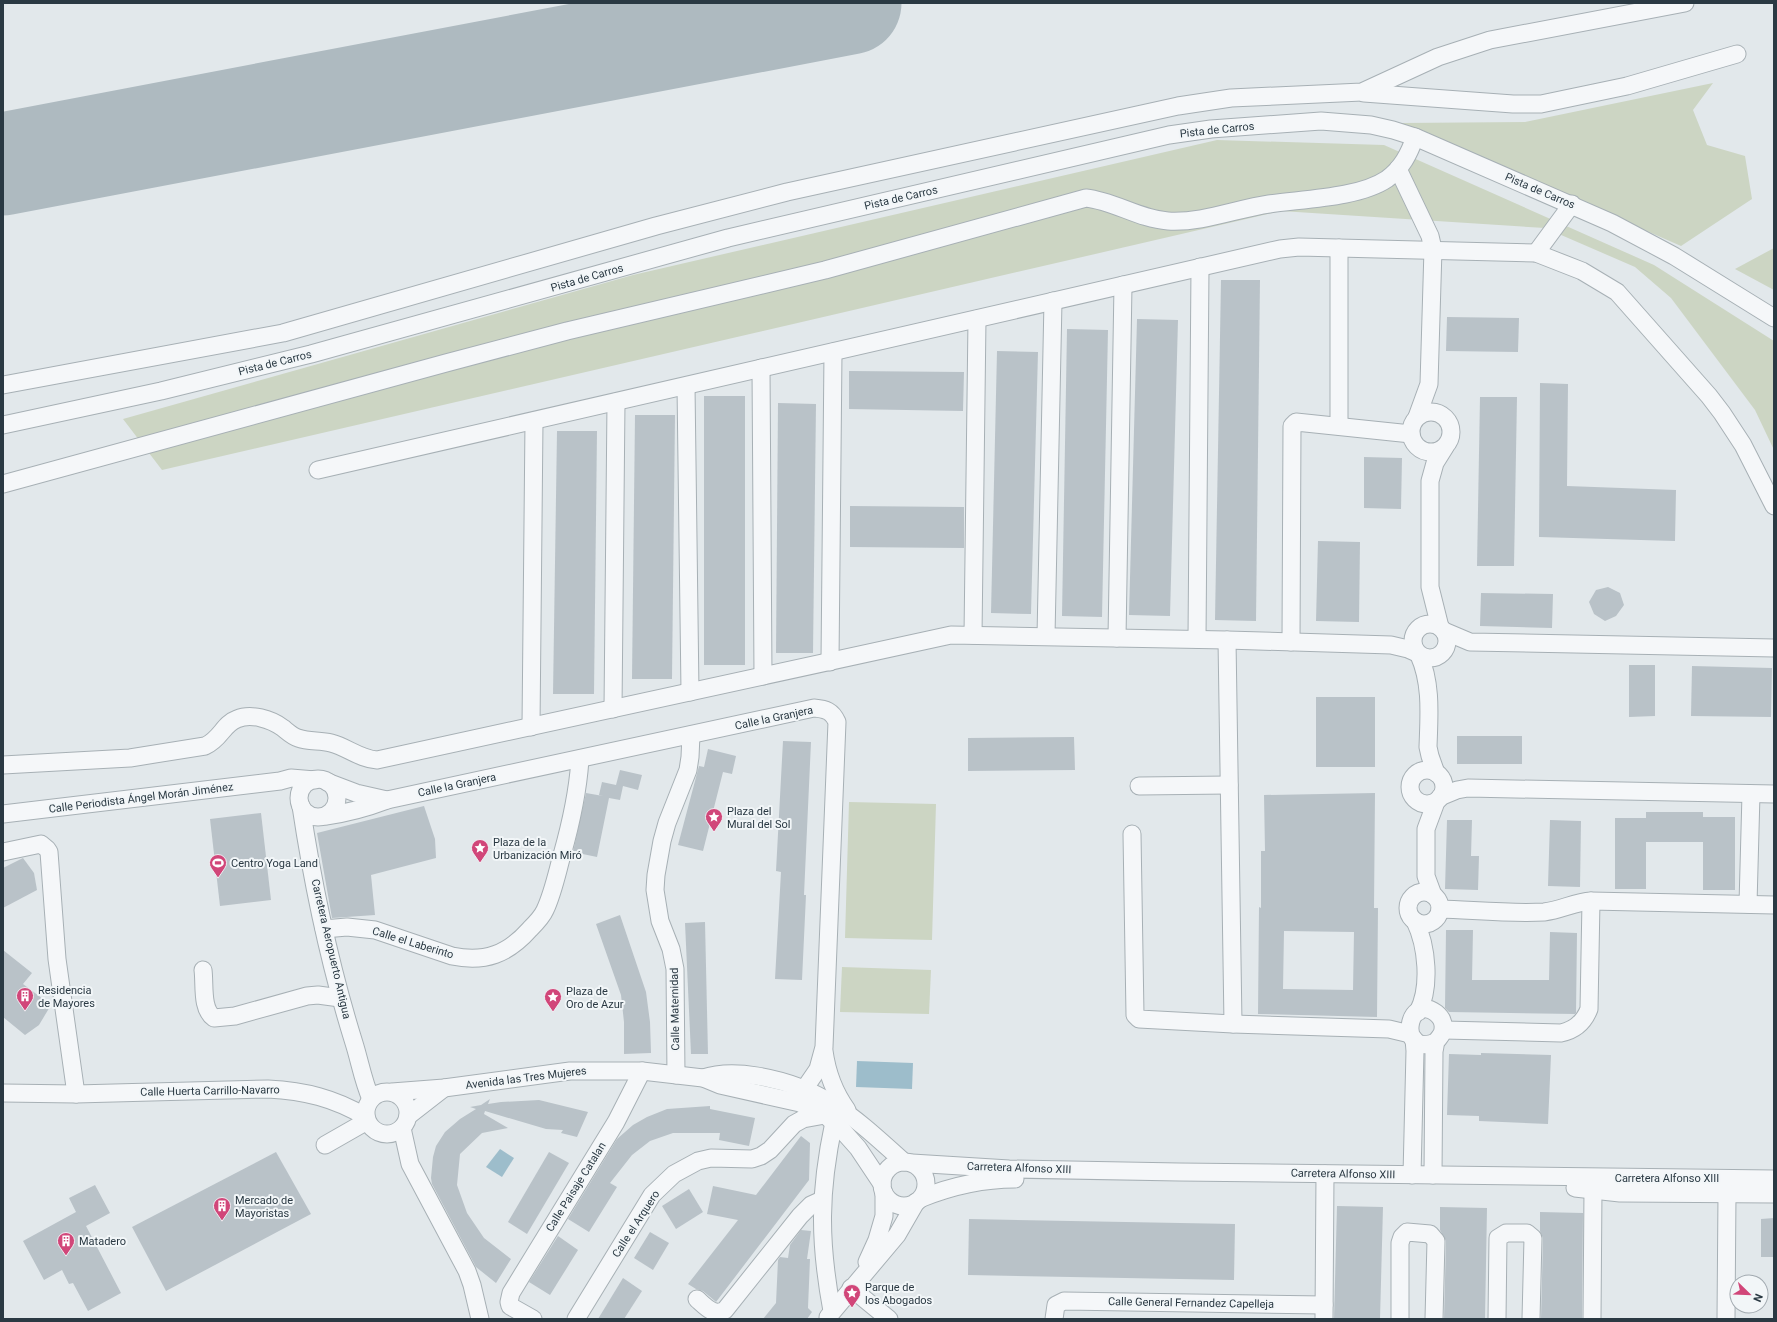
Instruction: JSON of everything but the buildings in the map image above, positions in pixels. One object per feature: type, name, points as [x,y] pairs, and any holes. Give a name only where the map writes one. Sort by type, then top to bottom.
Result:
[{"type":"street","points":[[1362,92],[1438,57],[1490,40],[1685,3]]},
{"type":"street","points":[[3,385],[283,333],[656,226],[787,192],[1170,108],[1231,98],[1362,92],[1513,104],[1541,104],[1626,86],[1737,54]]},
{"type":"street","name":"Pista de Carros","points":[[3,425],[162,392],[311,354],[728,238],[1169,135],[1211,129],[1322,121],[1370,125],[1415,137],[1572,204],[1650,242],[1774,318]]},
{"type":"street","points":[[3,484],[446,362],[567,331],[825,270],[1086,198],[1100,201],[1154,219],[1179,221],[1194,220],[1269,204],[1349,193],[1369,188],[1386,180],[1405,161],[1415,137]]},
{"type":"street","points":[[1398,169],[1430,236],[1433,250],[1429,384],[1417,417],[1411,428],[1413,439],[1425,462],[1430,481],[1430,587],[1442,629],[1447,640],[1447,645],[1435,666],[1429,688]]},
{"type":"street","points":[[1536,253],[1572,204]]},
{"type":"street","points":[[318,470],[1280,249],[1299,247],[1433,250],[1536,253],[1582,271],[1617,292],[1722,413],[1743,445],[1774,506]]},
{"type":"street","points":[[1339,248],[1339,426]]},
{"type":"street","points":[[1197,639],[1200,267]]},
{"type":"street","points":[[1117,638],[1123,285]]},
{"type":"street","points":[[1046,636],[1054,301]]},
{"type":"street","points":[[973,635],[977,319]]},
{"type":"street","points":[[830,662],[833,352]]},
{"type":"street","points":[[761,368],[762,676]]},
{"type":"street","points":[[1429,384],[1444,415],[1449,421],[1452,435],[1435,463],[1430,481]]},
{"type":"street","points":[[686,386],[690,692]]},
{"type":"street","points":[[614,708],[616,402]]},
{"type":"street","points":[[1417,417],[1421,413],[1433,411],[1444,415]]},
{"type":"street","points":[[531,727],[534,421]]},
{"type":"street","points":[[1291,642],[1292,426],[1296,422],[1339,426],[1413,439],[1426,452],[1439,451],[1445,447]]},
{"type":"street","points":[[1426,829],[1444,786],[1430,756],[1428,747],[1429,688],[1424,666],[1412,641],[1418,629],[1430,587]]},
{"type":"street","points":[[1391,645],[1430,623],[1470,642]]},
{"type":"street","points":[[3,765],[130,758],[205,746],[216,740],[230,723],[236,719],[245,717],[259,718],[273,722],[298,738],[330,742],[364,757],[377,760],[830,662],[936,637],[951,635],[1197,639],[1391,645],[1408,649],[1432,658],[1470,642],[1774,648]]},
{"type":"street","points":[[1227,640],[1233,1024]]},
{"type":"street","name":"Calle la Granjera","points":[[323,816],[347,813],[367,808],[386,800],[814,708],[825,709],[833,714],[837,722],[824,1047],[825,1061],[834,1090],[851,1115]]},
{"type":"street","name":"Calle Maternidad","points":[[676,1075],[675,969],[671,949],[660,921],[655,890],[662,841],[667,823],[688,770],[691,735]]},
{"type":"street","points":[[1418,773],[1428,747]]},
{"type":"street","name":"Calle el Laberinto","points":[[324,929],[346,927],[375,930],[465,959],[482,958],[507,949],[527,932],[538,920],[549,900],[572,818],[580,759]]},
{"type":"street","points":[[1412,1174],[1417,1023],[1426,993],[1424,944],[1431,904],[1426,876],[1426,829],[1410,788],[1413,777],[1418,773],[1430,771],[1438,774],[1448,781],[1468,788]]},
{"type":"street","name":"Calle Periodista Ángel Morán Jiménez","points":[[3,814],[280,781],[292,778],[321,781]]},
{"type":"street","points":[[280,781],[300,801],[309,815],[323,816]]},
{"type":"street","points":[[300,801],[302,788],[308,783],[321,781],[332,785],[337,796],[335,808],[323,816],[309,829],[306,836]]},
{"type":"street","name":"Calle la Granjera","points":[[321,781],[356,793],[386,800]]},
{"type":"street","points":[[1139,786],[1229,785]]},
{"type":"street","points":[[1414,799],[1425,804],[1438,800],[1457,790],[1468,788],[1774,794]]},
{"type":"street","points":[[1748,904],[1751,794]]},
{"type":"street","name":"Carretera Aeropuerto Antigua","points":[[300,801],[324,929],[340,998],[360,1062],[368,1110]]},
{"type":"street","points":[[1132,834],[1135,1015],[1139,1019],[1146,1021],[1389,1029],[1440,1016],[1443,1023],[1434,1059],[1432,1175]]},
{"type":"street","points":[[3,852],[41,844],[49,852],[57,959],[76,1094]]},
{"type":"street","points":[[1424,944],[1416,921],[1409,912],[1409,906],[1414,896],[1431,904],[1536,912],[1555,910],[1572,904],[1591,901],[1774,905]]},
{"type":"street","points":[[1417,1023],[1424,1045],[1440,1036],[1561,1032],[1574,1028],[1583,1021],[1589,1009],[1591,901]]},
{"type":"street","points":[[1416,921],[1426,923],[1431,904]]},
{"type":"street","points":[[203,970],[206,1008],[210,1016],[214,1018],[235,1016],[307,996],[318,995],[340,998]]},
{"type":"street","name":"Calle la Granjera","points":[[804,1088],[818,1069],[824,1047]]},
{"type":"street","name":"Carretera Aeropuerto Antigua","points":[[360,1062],[368,1072],[390,1092]]},
{"type":"street","name":"Avenida las Tres Mujeres","points":[[390,1092],[444,1088],[570,1071],[642,1071],[703,1078],[720,1085],[800,1103],[829,1119],[858,1148],[883,1189]]},
{"type":"street","name":"Calle Paisaje Catalan","points":[[533,1319],[510,1306],[509,1302],[511,1293],[616,1122],[642,1071]]},
{"type":"street","name":"Avenida las Tres Mujeres","points":[[703,1078],[721,1074],[745,1074],[764,1077],[804,1088],[851,1115],[908,1162]]},
{"type":"street","points":[[368,1110],[370,1126],[379,1133],[400,1126],[444,1088]]},
{"type":"street","name":"Calle Huerta Carrillo-Navarro","points":[[3,1093],[76,1094],[268,1089],[307,1093],[342,1104],[368,1110]]},
{"type":"street","points":[[325,1145],[368,1110],[379,1093],[390,1092],[404,1101],[408,1108],[400,1126],[410,1164],[467,1271],[480,1319]]},
{"type":"street","name":"Calle el Arquero","points":[[576,1319],[652,1195],[674,1174],[698,1161],[711,1158],[752,1159],[761,1156],[770,1150],[794,1124],[803,1119],[829,1119]]},
{"type":"street","points":[[829,1119],[822,1200],[822,1237],[829,1315]]},
{"type":"street","points":[[829,1315],[897,1235],[925,1192],[926,1184],[924,1175],[920,1168],[908,1162],[896,1163],[888,1168],[884,1176],[884,1216],[881,1229],[855,1284]]},
{"type":"street","name":"Carretera Alfonso XIII","points":[[908,1162],[1009,1169],[1325,1179],[1596,1184],[1774,1179]]},
{"type":"street","points":[[1749,1179],[1761,1176],[1774,1170]]},
{"type":"street","name":"Carretera Alfonso XIII","points":[[919,1200],[957,1186],[998,1180],[1325,1179],[1412,1174],[1596,1184],[1620,1193],[1774,1194]]},
{"type":"street","points":[[1324,1312],[1325,1179]]},
{"type":"street","points":[[1592,1319],[1592,1224],[1596,1184]]},
{"type":"street","points":[[1726,1319],[1726,1194],[1731,1187],[1738,1185],[1774,1185]]},
{"type":"street","points":[[883,1189],[889,1199],[902,1206],[910,1205],[919,1200]]},
{"type":"street","points":[[697,1299],[714,1312],[718,1313],[725,1310],[800,1216],[811,1205],[822,1200]]},
{"type":"street","points":[[1400,1319],[1400,1240],[1407,1232],[1430,1234],[1436,1241],[1434,1319]]},
{"type":"street","points":[[1497,1319],[1498,1238],[1506,1233],[1527,1233],[1533,1238],[1531,1319]]},
{"type":"street","points":[[855,1284],[889,1319]]},
{"type":"street","name":"Calle General Fernandez Capelleja","points":[[1054,1319],[1055,1307],[1058,1303],[1324,1312]]},
{"type":"green space","points":[[1713,83],[1693,110],[1707,145],[1745,156],[1752,199],[1681,246],[1400,123],[1525,122]]},
{"type":"green space","points":[[1217,140],[1384,145],[1654,265],[1774,341],[1774,450],[1755,410],[1671,298],[1635,267],[1545,228],[1281,211],[162,470],[123,419],[633,275]]},
{"type":"green space","points":[[1774,248],[1774,290],[1735,269]]},
{"type":"green space","points":[[849,802],[936,804],[932,940],[845,938]]},
{"type":"green space","points":[[842,967],[931,970],[929,1014],[840,1012]]},
{"type":"water","points":[[857,1061],[913,1063],[912,1089],[856,1087]]},
{"type":"water","points":[[500,1149],[514,1158],[502,1177],[486,1167]]},
{"type":"taxiway","points":[[571,56],[590,46],[613,30],[629,3]]},
{"type":"taxiway","points":[[735,3],[754,11],[785,15]]},
{"type":"runway","points":[[3,164],[850,3]]},
{"type":"place","name":"Plaza del Mural del Sol","points":[[714,832]]},
{"type":"place","name":"Plaza de la Urbanización Miró","points":[[480,863]]},
{"type":"place","name":"Centro Yoga Land","points":[[218,878]]},
{"type":"place","name":"Residencia de Mayores","points":[[25,1011]]},
{"type":"place","name":"Plaza de Oro de Azur","points":[[553,1012]]},
{"type":"place","name":"Mercado de Mayoristas","points":[[222,1221]]},
{"type":"place","name":"Matadero","points":[[66,1256]]},
{"type":"place","name":"Parque de los Abogados","points":[[852,1308]]}]
